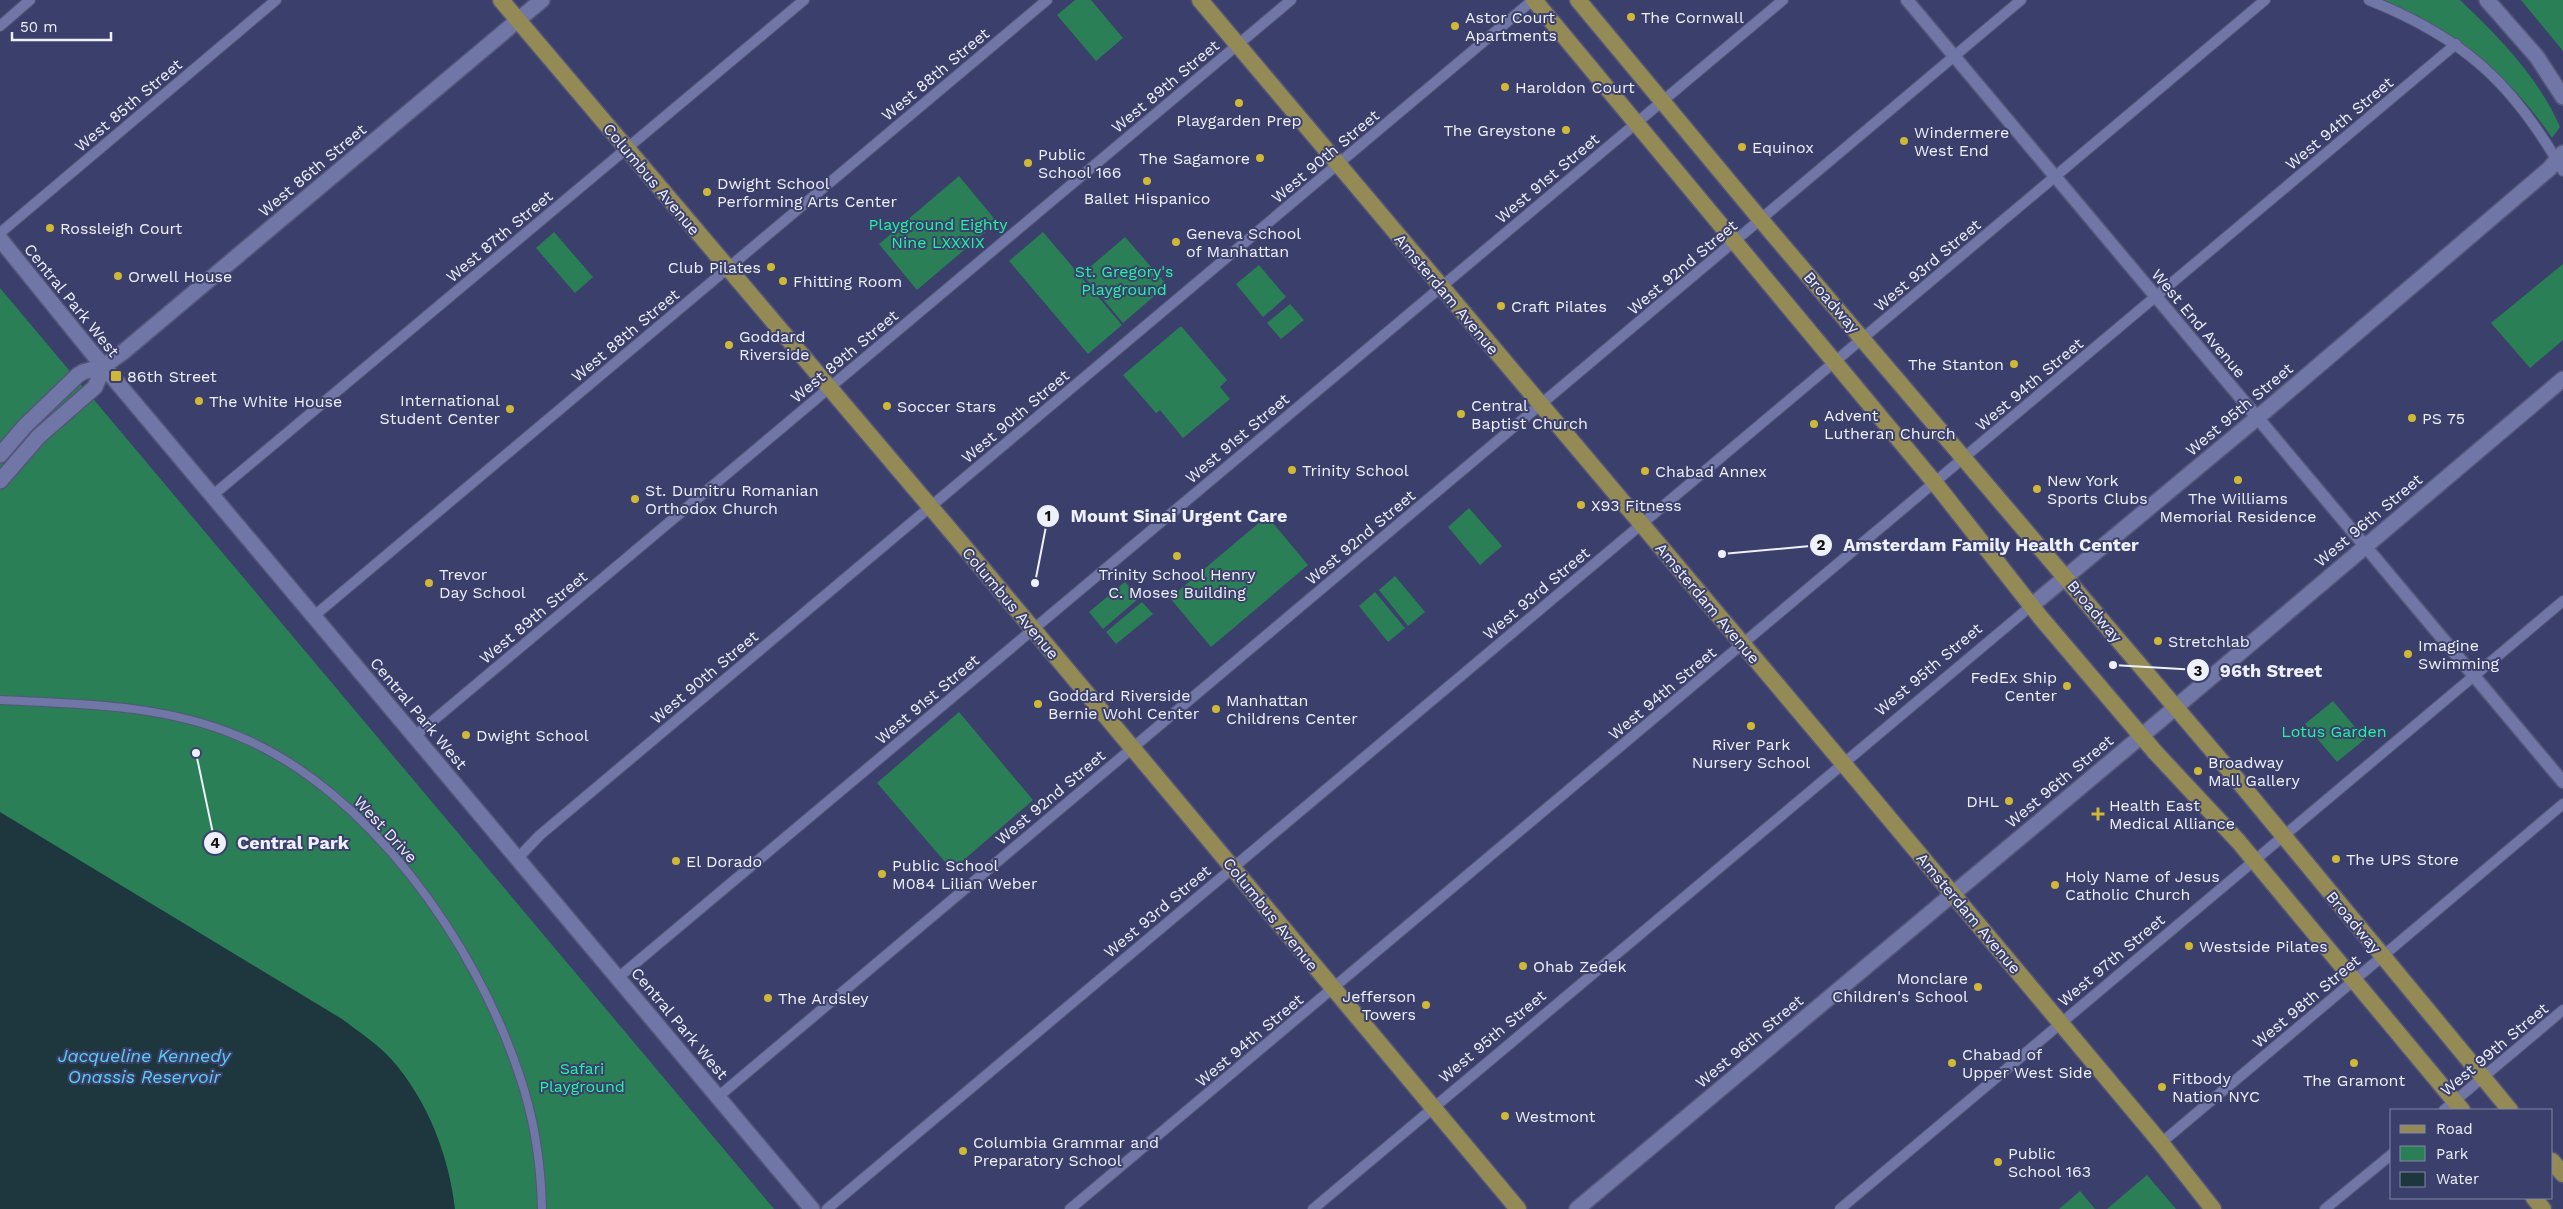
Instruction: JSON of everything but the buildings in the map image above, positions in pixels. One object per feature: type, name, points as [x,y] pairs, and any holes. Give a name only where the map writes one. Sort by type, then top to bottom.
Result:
[{"type":"main road","name":"Columbus Avenue","points":[[501,0],[1132,749],[1233,866],[1333,989],[1518,1209]]},
{"type":"main road","name":"West 86th Street","points":[[104,366],[542,0]]},
{"type":"main road","name":"Amsterdam Avenue","points":[[1200,0],[1744,644],[2161,1143],[2213,1209]]},
{"type":"main road","points":[[1534,0],[1934,483],[2031,606],[2141,736],[2254,860],[2354,980],[2454,1107]]},
{"type":"main road","name":"Broadway","points":[[1578,0],[1761,220],[2066,576],[2509,1109]]},
{"type":"main road","points":[[2487,0],[2537,57],[2563,97]]},
{"type":"main road","name":"West 95th Street","points":[[2031,606],[2561,162]]},
{"type":"main road","name":"Central Park West","points":[[0,239],[104,366],[416,735],[812,1209]]},
{"type":"main road","points":[[0,455],[25,426],[78,375],[104,366]]},
{"type":"main road","points":[[0,481],[39,436],[95,386],[104,366]]},
{"type":"main road","name":"West 96th Street","points":[[1576,1209],[2176,708],[2364,546],[2563,379]]},
{"type":"main road","points":[[2553,1161],[2563,1174]]},
{"type":"main road","points":[[2535,1199],[2543,1209]]},
{"type":"street","points":[[0,26],[30,0]]},
{"type":"street","name":"West 85th Street","points":[[0,233],[276,0]]},
{"type":"street","name":"West 87th Street","points":[[213,495],[804,0]]},
{"type":"street","name":"West 88th Street","points":[[314,616],[1047,0]]},
{"type":"street","name":"West 89th Street","points":[[416,735],[1290,0]]},
{"type":"street","name":"West 90th Street","points":[[518,858],[540,835],[1534,0]]},
{"type":"street","name":"West 91st Street","points":[[619,977],[1783,0]]},
{"type":"street","name":"West End Avenue","points":[[1907,0],[2563,782]]},
{"type":"street","name":"West 92nd Street","points":[[719,1096],[2021,0]]},
{"type":"street","name":"West 93rd Street","points":[[827,1209],[2265,0]]},
{"type":"street","points":[[2369,0],[2410,17],[2456,44],[2492,74],[2535,123],[2561,162]]},
{"type":"street","name":"West 94th Street","points":[[1070,1209],[2456,44]]},
{"type":"street","name":"West 97th Street","points":[[1840,1209],[2563,601]]},
{"type":"street","name":"West 95th Street","points":[[1313,1209],[2031,606]]},
{"type":"street","name":"West Drive","points":[[0,700],[125,707],[164,713],[203,723],[240,736],[288,762],[320,784],[350,809],[421,889],[454,940],[492,1007],[520,1074],[531,1117],[539,1161],[542,1209]]},
{"type":"street","name":"West 98th Street","points":[[2161,1143],[2563,804]]},
{"type":"street","name":"West 99th Street","points":[[2454,1107],[2483,1078],[2563,1010]]},
{"type":"street","points":[[2325,1209],[2390,1156]]},
{"type":"green space","points":[[1075,0],[1091,0],[1123,38],[1096,61],[1057,15]]},
{"type":"green space","points":[[2383,0],[2460,0],[2517,59],[2541,92],[2560,127],[2552,138],[2517,93],[2478,56],[2434,25]]},
{"type":"green space","points":[[2521,0],[2563,0],[2563,51]]},
{"type":"green space","name":"Playground Eighty Nine LXXXIX","points":[[959,176],[997,222],[917,290],[879,244]]},
{"type":"green space","points":[[554,232],[593,277],[575,293],[536,248]]},
{"type":"green space","points":[[1043,232],[1122,325],[1088,354],[1009,261]]},
{"type":"green space","name":"St. Gregory's Playground","points":[[1125,237],[1167,285],[1123,323],[1082,274]]},
{"type":"green space","points":[[2563,264],[2563,340],[2530,368],[2491,323]]},
{"type":"green space","points":[[1259,265],[1286,297],[1263,317],[1236,284]]},
{"type":"green space","name":"Safari Playground","points":[[0,288],[774,1209],[0,1209]]},
{"type":"green space","points":[[1290,304],[1304,320],[1281,339],[1267,323]]},
{"type":"green space","points":[[1181,326],[1227,380],[1220,387],[1230,399],[1183,438],[1160,410],[1156,413],[1123,375]]},
{"type":"green space","points":[[1469,508],[1502,546],[1480,565],[1448,527]]},
{"type":"green space","points":[[1267,516],[1308,565],[1211,647],[1170,598]]},
{"type":"green space","points":[[1395,576],[1425,612],[1408,626],[1379,590]]},
{"type":"green space","points":[[1125,582],[1139,598],[1103,629],[1089,612]]},
{"type":"green space","points":[[1375,592],[1405,628],[1388,642],[1359,606]]},
{"type":"green space","points":[[1142,602],[1153,614],[1116,644],[1106,632]]},
{"type":"green space","name":"Lotus Garden","points":[[2333,701],[2365,739],[2337,762],[2305,724]]},
{"type":"green space","points":[[959,712],[1033,800],[952,870],[877,783]]},
{"type":"green space","points":[[2147,1175],[2176,1209],[2107,1209]]},
{"type":"green space","points":[[2080,1191],[2095,1209],[2059,1209]]},
{"type":"water","name":"Jacqueline Kennedy Onassis Reservoir","points":[[0,812],[342,1019],[381,1049],[405,1076],[435,1130],[448,1169],[455,1209],[0,1209]]},
{"type":"place","name":"The Cornwall","points":[[1631,17]]},
{"type":"place","name":"Astor Court Apartments","points":[[1455,26]]},
{"type":"place","name":"Haroldon Court","points":[[1505,87]]},
{"type":"place","name":"Playgarden Prep","points":[[1239,103]]},
{"type":"place","name":"The Greystone","points":[[1566,130]]},
{"type":"place","name":"Windermere West End","points":[[1904,141]]},
{"type":"place","name":"Equinox","points":[[1742,147]]},
{"type":"place","name":"The Sagamore","points":[[1260,158]]},
{"type":"place","name":"Public School 166","points":[[1028,163]]},
{"type":"place","name":"Ballet Hispanico","points":[[1147,181]]},
{"type":"place","name":"Dwight School Performing Arts Center","points":[[707,192]]},
{"type":"place","name":"Rossleigh Court","points":[[50,228]]},
{"type":"place","name":"Geneva School of Manhattan","points":[[1176,242]]},
{"type":"place","name":"Club Pilates","points":[[771,267]]},
{"type":"place","name":"Orwell House","points":[[118,276]]},
{"type":"place","name":"Fhitting Room","points":[[783,281]]},
{"type":"place","name":"Craft Pilates","points":[[1501,306]]},
{"type":"place","name":"Goddard Riverside","points":[[729,345]]},
{"type":"place","name":"The Stanton","points":[[2014,364]]},
{"type":"place","name":"86th Street","points":[[116,376]]},
{"type":"place","name":"The White House","points":[[199,401]]},
{"type":"place","name":"Soccer Stars","points":[[887,406]]},
{"type":"place","name":"International Student Center","points":[[510,409]]},
{"type":"place","name":"Central Baptist Church","points":[[1461,414]]},
{"type":"place","name":"PS 75","points":[[2412,418]]},
{"type":"place","name":"Advent Lutheran Church","points":[[1814,424]]},
{"type":"place","name":"Trinity School","points":[[1292,470]]},
{"type":"place","name":"Chabad Annex","points":[[1645,471]]},
{"type":"place","name":"The Williams Memorial Residence","points":[[2238,480]]},
{"type":"place","name":"New York Sports Clubs","points":[[2037,489]]},
{"type":"place","name":"St. Dumitru Romanian Orthodox Church","points":[[635,499]]},
{"type":"place","name":"X93 Fitness","points":[[1581,505]]},
{"type":"place","name":"Amsterdam Family Health Center","points":[[1722,554]]},
{"type":"place","name":"Trinity School Henry C. Moses Building","points":[[1177,556]]},
{"type":"place","name":"Trevor Day School","points":[[429,583]]},
{"type":"place","name":"Mount Sinai Urgent Care","points":[[1035,583]]},
{"type":"place","name":"Stretchlab","points":[[2158,641]]},
{"type":"place","name":"Imagine Swimming","points":[[2408,654]]},
{"type":"place","name":"96th Street","points":[[2113,665]]},
{"type":"place","name":"FedEx Ship Center","points":[[2067,686]]},
{"type":"place","name":"Goddard Riverside Bernie Wohl Center","points":[[1038,704]]},
{"type":"place","name":"Manhattan Childrens Center","points":[[1216,709]]},
{"type":"place","name":"River Park Nursery School","points":[[1751,726]]},
{"type":"place","name":"Dwight School","points":[[466,735]]},
{"type":"place","name":"Central Park","points":[[196,753]]},
{"type":"place","name":"Broadway Mall Gallery","points":[[2198,771]]},
{"type":"place","name":"DHL","points":[[2009,801]]},
{"type":"place","name":"Health East Medical Alliance","points":[[2098,814]]},
{"type":"place","name":"The UPS Store","points":[[2336,859]]},
{"type":"place","name":"El Dorado","points":[[676,861]]},
{"type":"place","name":"Public School M084 Lilian Weber","points":[[882,874]]},
{"type":"place","name":"Holy Name of Jesus Catholic Church","points":[[2055,885]]},
{"type":"place","name":"Westside Pilates","points":[[2189,946]]},
{"type":"place","name":"Ohab Zedek","points":[[1523,966]]},
{"type":"place","name":"Monclare Children's School","points":[[1978,987]]},
{"type":"place","name":"The Ardsley","points":[[768,998]]},
{"type":"place","name":"Jefferson Towers","points":[[1426,1005]]},
{"type":"place","name":"Chabad of Upper West Side","points":[[1952,1063]]},
{"type":"place","name":"The Gramont","points":[[2354,1063]]},
{"type":"place","name":"Fitbody Nation NYC","points":[[2162,1087]]},
{"type":"place","name":"Westmont","points":[[1505,1116]]},
{"type":"place","name":"Columbia Grammar and Preparatory School","points":[[963,1151]]},
{"type":"place","name":"Public School 163","points":[[1998,1162]]}]
